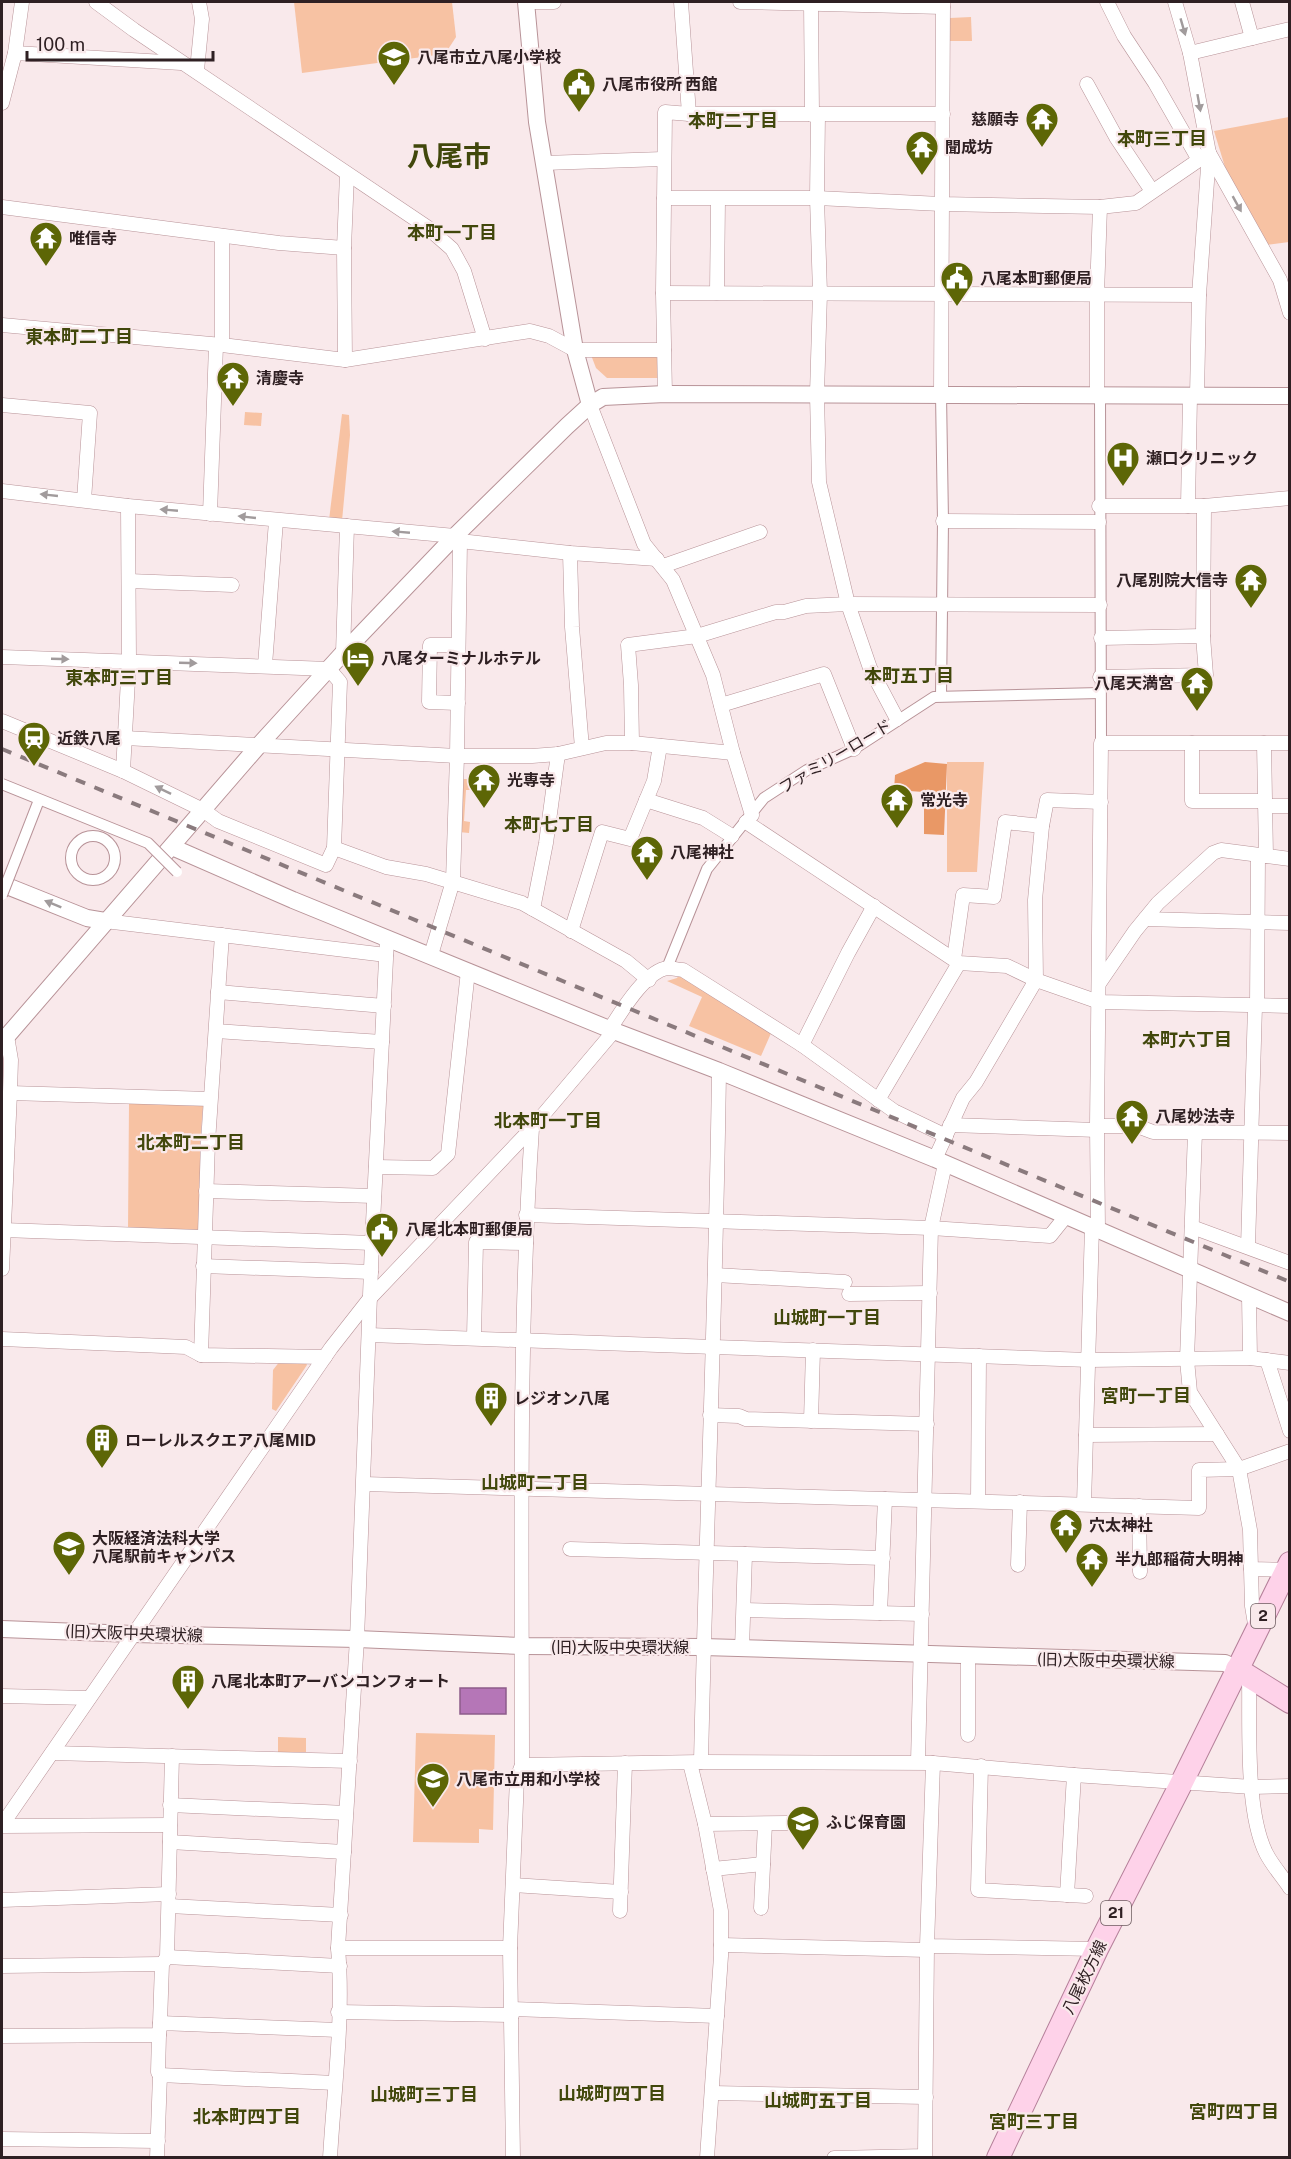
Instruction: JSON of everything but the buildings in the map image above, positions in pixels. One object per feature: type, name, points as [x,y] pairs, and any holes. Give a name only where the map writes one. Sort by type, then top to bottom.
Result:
[{"type":"main road","name":"2","points":[[1243,1673],[1256,1630],[1288,1567]]},
{"type":"main road","points":[[1243,1673],[1290,1702]]},
{"type":"main road","name":"八尾枚方線","points":[[998,2157],[1097,1949],[1182,1782],[1243,1673]]},
{"type":"street","points":[[2,103],[4,85],[15,53],[22,2]]},
{"type":"street","points":[[96,2],[347,174],[410,214],[452,249],[464,271],[484,339]]},
{"type":"street","points":[[197,70],[202,19],[199,2]]},
{"type":"street","points":[[554,2],[526,2],[537,122],[575,350],[590,405],[644,544],[673,580],[713,675],[748,818],[956,961],[1007,966],[1036,980],[1099,1002],[1290,1006]]},
{"type":"street","points":[[681,2],[689,114]]},
{"type":"street","points":[[740,2],[943,4],[941,696]]},
{"type":"street","points":[[1107,2],[1124,36],[1285,279],[1289,310]]},
{"type":"street","points":[[1175,2],[1190,53],[1204,156],[1200,295],[1188,506]]},
{"type":"street","points":[[1242,2],[1252,39]]},
{"type":"street","points":[[811,3],[820,293],[817,394],[819,482],[848,604],[870,668],[897,719]]},
{"type":"street","points":[[1190,53],[1290,29]]},
{"type":"street","points":[[15,53],[183,63]]},
{"type":"street","points":[[1087,84],[1116,137],[1152,190]]},
{"type":"street","points":[[665,394],[663,159],[665,112],[815,115],[943,114]]},
{"type":"street","points":[[664,198],[817,198],[941,204],[1100,207],[1136,203],[1204,156]]},
{"type":"street","points":[[544,164],[663,159]]},
{"type":"street","points":[[345,360],[344,248],[347,174]]},
{"type":"street","points":[[717,293],[718,199]]},
{"type":"street","points":[[2,207],[279,243],[344,248]]},
{"type":"street","points":[[1084,1504],[1095,1228],[1100,982],[1101,638],[1097,294],[1100,207]]},
{"type":"street","points":[[210,514],[222,236]]},
{"type":"street","points":[[663,293],[1200,295]]},
{"type":"street","points":[[2,325],[219,345],[345,360],[530,332],[549,336],[575,350],[664,350]]},
{"type":"street","points":[[2,1269],[11,1060],[3,1037],[260,744],[343,653],[590,405],[609,396],[665,394],[1290,396]]},
{"type":"street","points":[[2,405],[90,413],[84,500]]},
{"type":"street","points":[[2,491],[128,506],[347,526],[660,563],[760,532]]},
{"type":"street","points":[[1100,506],[1204,506],[1290,498]]},
{"type":"street","points":[[123,771],[129,661],[128,506]]},
{"type":"street","points":[[1100,677],[1206,675],[1203,636],[1204,506]]},
{"type":"street","points":[[265,665],[276,521]]},
{"type":"street","points":[[943,521],[1100,522]]},
{"type":"street","points":[[343,653],[347,526]]},
{"type":"street","points":[[431,955],[453,881],[458,703],[457,539]]},
{"type":"street","points":[[570,553],[572,627],[582,748]]},
{"type":"street","points":[[129,581],[232,585]]},
{"type":"street","points":[[632,743],[628,645],[697,636],[776,612],[806,606],[848,604],[1100,605]]},
{"type":"street","points":[[1101,638],[1203,636]]},
{"type":"street","points":[[458,645],[430,645],[429,702],[458,703]]},
{"type":"street","points":[[2,657],[329,669],[340,682],[334,848],[326,865],[218,821],[203,810],[123,771],[2,721]]},
{"type":"street","points":[[721,705],[824,674],[854,749]]},
{"type":"street","name":"ファミリーロード","points":[[667,968],[707,869],[764,798],[807,770],[854,749],[934,697],[1100,693]]},
{"type":"street","points":[[125,738],[457,756],[558,754],[606,743],[632,743],[733,753]]},
{"type":"street","points":[[1101,743],[1290,743]]},
{"type":"street","points":[[1192,743],[1192,801],[1290,806]]},
{"type":"street","points":[[1248,1248],[1258,922],[1265,803],[1264,743]]},
{"type":"street","points":[[572,931],[602,832],[630,839],[654,781],[660,746]]},
{"type":"street","points":[[533,909],[546,843],[558,754]]},
{"type":"street","points":[[2,784],[148,843],[177,872]]},
{"type":"street","points":[[2,895],[41,798]]},
{"type":"street","points":[[646,800],[703,818],[732,836]]},
{"type":"street","points":[[918,1762],[931,1228],[940,1162],[948,1130],[963,1098],[976,1082],[1036,980],[1035,900],[1042,826],[1047,800],[1101,802]]},
{"type":"street","points":[[878,1100],[956,961],[963,895],[994,897],[1005,822],[1042,826]]},
{"type":"street","points":[[93,836],[108,842],[115,856],[111,872],[97,880],[81,877],[72,864],[73,848],[78,842],[93,836]]},
{"type":"street","points":[[172,847],[386,947]]},
{"type":"street","points":[[334,848],[386,867],[453,881],[522,903],[626,961],[649,980]]},
{"type":"street","points":[[1100,982],[1158,903],[1213,853],[1221,850],[1290,859]]},
{"type":"street","points":[[2,884],[87,918],[105,921],[222,935],[386,947],[431,955],[940,1162],[1290,1313]]},
{"type":"street","points":[[802,1045],[874,906]]},
{"type":"street","points":[[1145,919],[1290,923]]},
{"type":"street","points":[[201,1355],[210,1099],[222,935]]},
{"type":"street","points":[[330,2157],[338,2030],[340,1966],[338,1948],[357,1639],[386,947]]},
{"type":"street","points":[[2,1825],[325,1357],[371,1297],[532,1128],[612,1030],[635,993],[667,968],[683,970],[802,1045],[894,1111],[948,1130],[1137,1126],[1153,1132],[1290,1133]]},
{"type":"street","points":[[376,1167],[433,1168],[448,1154],[468,971]]},
{"type":"street","points":[[218,992],[384,1006]]},
{"type":"street","points":[[216,1031],[382,1042]]},
{"type":"street","points":[[707,2157],[717,2016],[721,1911],[695,1762],[703,1647],[718,1221],[719,1071]]},
{"type":"street","points":[[10,1093],[210,1099]]},
{"type":"street","points":[[513,2157],[510,1948],[517,1778],[522,1765],[524,1339],[526,1215],[532,1128]]},
{"type":"street","points":[[1195,1132],[1187,1360],[1190,1392],[1239,1469],[1250,1530],[1252,1606],[1256,1630]]},
{"type":"street","points":[[206,1191],[374,1196]]},
{"type":"street","points":[[526,1215],[931,1228],[1050,1236],[1066,1216]]},
{"type":"street","points":[[1192,1227],[1290,1263]]},
{"type":"street","points":[[3,1230],[372,1243]]},
{"type":"street","points":[[474,1338],[476,1242],[526,1242]]},
{"type":"street","points":[[203,1266],[371,1272]]},
{"type":"street","points":[[715,1275],[847,1288],[930,1293]]},
{"type":"street","points":[[1250,1296],[1250,1358]]},
{"type":"street","points":[[369,1335],[1089,1360],[1250,1358],[1290,1363]]},
{"type":"street","points":[[2,1339],[186,1347],[201,1355],[325,1357]]},
{"type":"street","points":[[811,1421],[813,1350]]},
{"type":"street","points":[[978,1501],[979,1356]]},
{"type":"street","points":[[1267,1360],[1290,1431]]},
{"type":"street","points":[[710,1415],[739,1416],[746,1419],[927,1424]]},
{"type":"street","points":[[1086,1435],[1217,1434]]},
{"type":"street","points":[[364,1484],[1199,1508],[1199,1470],[1239,1469],[1290,1451]]},
{"type":"street","points":[[880,1613],[885,1499]]},
{"type":"street","points":[[1018,1565],[1020,1502]]},
{"type":"street","points":[[1139,1506],[1140,1572]]},
{"type":"street","points":[[570,1549],[883,1558]]},
{"type":"street","points":[[742,1649],[745,1554]]},
{"type":"street","points":[[1251,1569],[1288,1567]]},
{"type":"street","points":[[744,1610],[922,1614]]},
{"type":"street","name":"(旧)大阪中央環状線","points":[[2,1629],[522,1646],[703,1647],[1225,1663],[1243,1673]]},
{"type":"street","points":[[968,1656],[968,1735]]},
{"type":"street","points":[[1243,1673],[1255,1818],[1266,1852],[1290,1888]]},
{"type":"street","points":[[2,1696],[90,1698]]},
{"type":"street","points":[[52,1753],[350,1761]]},
{"type":"street","points":[[157,2157],[159,2029],[169,1900],[172,1756]]},
{"type":"street","points":[[522,1765],[918,1762],[1252,1787],[1290,1786]]},
{"type":"street","points":[[620,1911],[625,1763]]},
{"type":"street","points":[[834,2157],[925,2156],[927,1948],[933,1763]]},
{"type":"street","points":[[981,1766],[978,1890],[1086,1896]]},
{"type":"street","points":[[1067,1894],[1074,1775]]},
{"type":"street","points":[[170,1805],[346,1813]]},
{"type":"street","points":[[705,1824],[788,1823]]},
{"type":"street","points":[[761,1908],[765,1824]]},
{"type":"street","points":[[2,1825],[170,1825]]},
{"type":"street","points":[[170,1842],[345,1852]]},
{"type":"street","points":[[713,1869],[763,1864]]},
{"type":"street","points":[[513,1885],[621,1892]]},
{"type":"street","points":[[2,1900],[169,1900],[341,1915]]},
{"type":"street","points":[[721,1945],[1097,1949]]},
{"type":"street","points":[[338,1948],[510,1948]]},
{"type":"street","points":[[2,1966],[165,1961],[340,1966]]},
{"type":"street","points":[[338,2012],[512,2012],[717,2016]]},
{"type":"street","points":[[2,2036],[159,2029],[338,2030]]},
{"type":"street","points":[[160,2075],[335,2083]]},
{"type":"street","points":[[712,2093],[926,2097]]},
{"type":"street","points":[[2,2139],[158,2141]]},
{"type":"shaded area","points":[[294,2],[452,2],[456,37],[445,54],[302,73]]},
{"type":"shaded area","points":[[971,17],[972,41],[950,41],[950,18]]},
{"type":"shaded area","points":[[1289,117],[1289,242],[1265,245],[1225,167],[1214,131]]},
{"type":"shaded area","points":[[591,355],[654,355],[659,360],[659,378],[607,378],[596,368]]},
{"type":"shaded area","points":[[245,412],[262,413],[261,426],[244,425]]},
{"type":"shaded area","points":[[342,414],[349,415],[350,435],[342,521],[329,520]]},
{"type":"shaded area","points":[[925,762],[947,764],[944,835],[924,834],[924,792],[894,790],[895,775]]},
{"type":"shaded area","points":[[947,762],[984,762],[977,872],[947,872]]},
{"type":"shaded area","points":[[461,779],[471,779],[471,790],[466,790],[464,821],[470,822],[469,833],[459,832]]},
{"type":"shaded area","points":[[679,975],[772,1031],[761,1056],[689,1026],[702,997],[667,981]]},
{"type":"shaded area","points":[[129,1103],[203,1106],[200,1145],[200,1227],[197,1230],[128,1229]]},
{"type":"shaded area","points":[[304,1360],[307,1365],[276,1411],[272,1409],[273,1370],[280,1361]]},
{"type":"shaded area","points":[[460,1688],[506,1688],[506,1714],[460,1714]]},
{"type":"shaded area","points":[[416,1733],[495,1735],[493,1830],[479,1829],[479,1843],[413,1842]]},
{"type":"shaded area","points":[[278,1737],[306,1738],[306,1752],[278,1752]]},
{"type":"railway","points":[[2,749],[1290,1282]]},
{"type":"place","name":"八尾市立八尾小学校","points":[[394,86]]},
{"type":"place","name":"八尾市役所 西館","points":[[579,113]]},
{"type":"place","name":"慈願寺","points":[[1042,148]]},
{"type":"place","name":"聞成坊","points":[[922,176]]},
{"type":"place","name":"唯信寺","points":[[46,267]]},
{"type":"place","name":"八尾本町郵便局","points":[[957,307]]},
{"type":"place","name":"清慶寺","points":[[233,407]]},
{"type":"place","name":"瀬口クリニック","points":[[1123,487]]},
{"type":"place","name":"八尾別院大信寺","points":[[1251,609]]},
{"type":"place","name":"八尾ターミナルホテル","points":[[358,687]]},
{"type":"place","name":"八尾天満宮","points":[[1197,712]]},
{"type":"place","name":"近鉄八尾","points":[[34,767]]},
{"type":"place","name":"光専寺","points":[[484,809]]},
{"type":"place","name":"常光寺","points":[[897,829]]},
{"type":"place","name":"八尾神社","points":[[647,881]]},
{"type":"place","name":"八尾妙法寺","points":[[1132,1145]]},
{"type":"place","name":"八尾北本町郵便局","points":[[382,1258]]},
{"type":"place","name":"レジオン八尾","points":[[491,1427]]},
{"type":"place","name":"ローレルスクエア八尾MID","points":[[102,1469]]},
{"type":"place","name":"穴太神社","points":[[1066,1554]]},
{"type":"place","name":"大阪経済法科大学 八尾駅前キャンパス","points":[[69,1576]]},
{"type":"place","name":"半九郎稲荷大明神","points":[[1092,1588]]},
{"type":"place","name":"八尾北本町アーバンコンフォート","points":[[188,1710]]},
{"type":"place","name":"八尾市立用和小学校","points":[[433,1808]]},
{"type":"place","name":"ふじ保育園","points":[[803,1851]]},
{"type":"district","name":"本町二丁目","points":[[733,121]]},
{"type":"district","name":"本町三丁目","points":[[1162,139]]},
{"type":"district","name":"八尾市","points":[[449,156]]},
{"type":"district","name":"本町一丁目","points":[[452,233]]},
{"type":"district","name":"東本町二丁目","points":[[79,337]]},
{"type":"district","name":"本町五丁目","points":[[909,676]]},
{"type":"district","name":"東本町三丁目","points":[[119,678]]},
{"type":"district","name":"本町七丁目","points":[[549,825]]},
{"type":"district","name":"本町六丁目","points":[[1187,1040]]},
{"type":"district","name":"北本町一丁目","points":[[548,1121]]},
{"type":"district","name":"北本町二丁目","points":[[191,1143]]},
{"type":"district","name":"山城町一丁目","points":[[827,1318]]},
{"type":"district","name":"宮町一丁目","points":[[1146,1396]]},
{"type":"district","name":"山城町二丁目","points":[[535,1483]]},
{"type":"district","name":"山城町四丁目","points":[[612,2094]]},
{"type":"district","name":"山城町三丁目","points":[[424,2095]]},
{"type":"district","name":"山城町五丁目","points":[[818,2101]]},
{"type":"district","name":"宮町四丁目","points":[[1234,2112]]},
{"type":"district","name":"北本町四丁目","points":[[247,2117]]},
{"type":"district","name":"宮町三丁目","points":[[1034,2122]]}]
